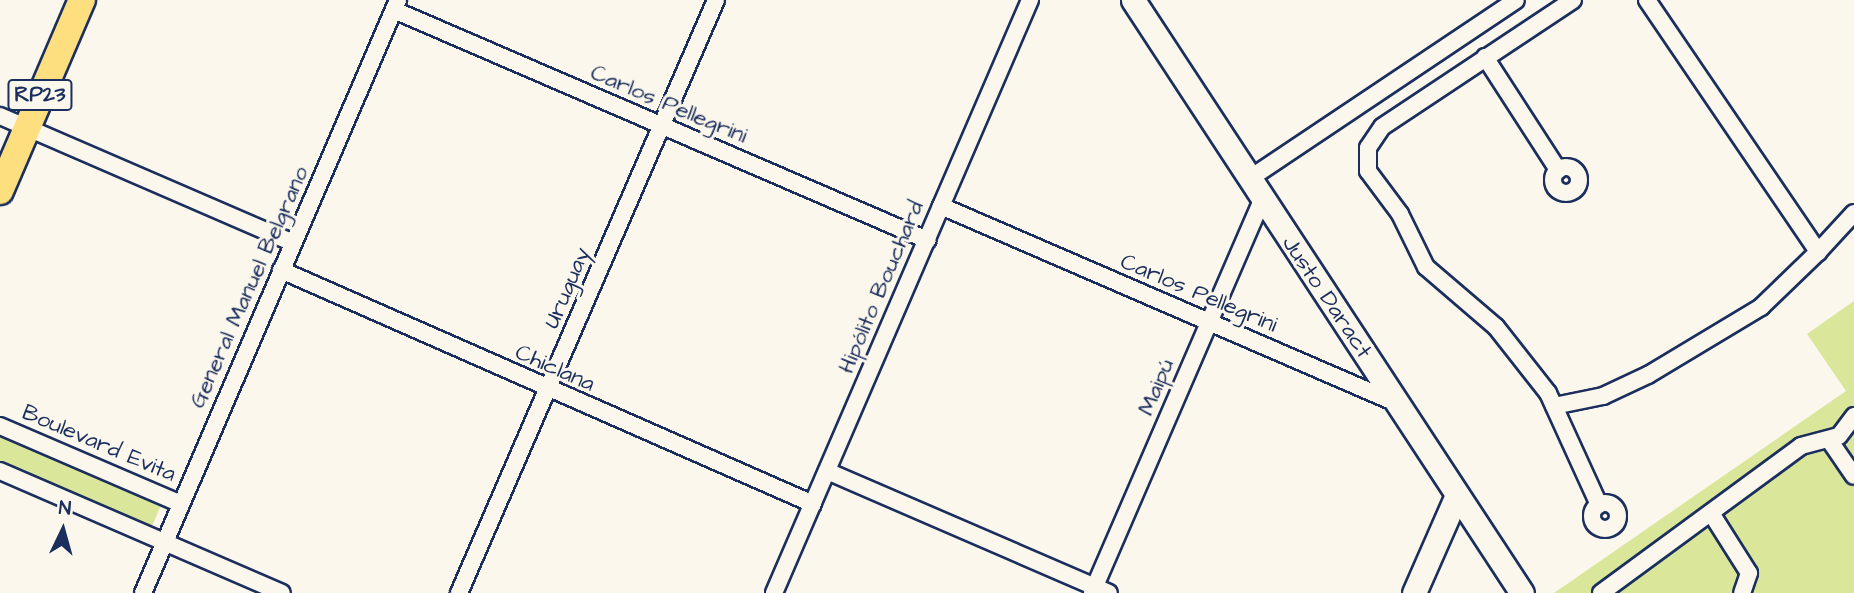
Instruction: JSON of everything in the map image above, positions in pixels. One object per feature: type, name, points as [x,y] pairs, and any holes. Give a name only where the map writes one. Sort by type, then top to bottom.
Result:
[{"type":"main road","name":"RP23","points":[[0,191],[82,0]]},
{"type":"street","name":"Uruguay","points":[[459,593],[716,0]]},
{"type":"street","name":"Hipólito Bouchard","points":[[775,593],[1030,0]]},
{"type":"street","name":"Justo Daract","points":[[1133,0],[1522,593]]},
{"type":"street","points":[[1249,179],[1516,0]]},
{"type":"street","points":[[1573,0],[1382,127],[1368,148],[1368,171],[1400,214],[1426,267],[1496,327],[1554,406],[1599,505]]},
{"type":"street","points":[[1647,0],[1818,252]]},
{"type":"street","name":"Carlos Pellegrini","points":[[396,5],[662,126],[926,240]]},
{"type":"street","name":"General Manuel Belgrano","points":[[143,593],[179,503],[396,5]]},
{"type":"street","points":[[1485,57],[1558,170]]},
{"type":"street","points":[[0,116],[293,243]]},
{"type":"street","name":"Maipú","points":[[1098,591],[1262,200]]},
{"type":"street","name":"Carlos Pellegrini","points":[[941,206],[1400,404]]},
{"type":"street","points":[[1554,406],[1603,396],[1648,375],[1761,306],[1818,252],[1854,213]]},
{"type":"street","name":"Chiclana","points":[[281,270],[813,504]]},
{"type":"street","points":[[1601,593],[1801,446],[1830,441],[1854,416]]},
{"type":"street","name":"Boulevard Evita","points":[[0,426],[179,503]]},
{"type":"street","points":[[1830,441],[1854,476]]},
{"type":"street","points":[[0,471],[282,593]]},
{"type":"street","points":[[827,471],[1098,591]]},
{"type":"street","points":[[1414,593],[1457,495]]},
{"type":"street","points":[[1711,513],[1749,573],[1742,593]]},
{"type":"green space","points":[[1854,301],[1854,593],[1554,593],[1846,391],[1807,334]]},
{"type":"green space","points":[[0,434],[162,503],[151,528],[0,463]]}]
